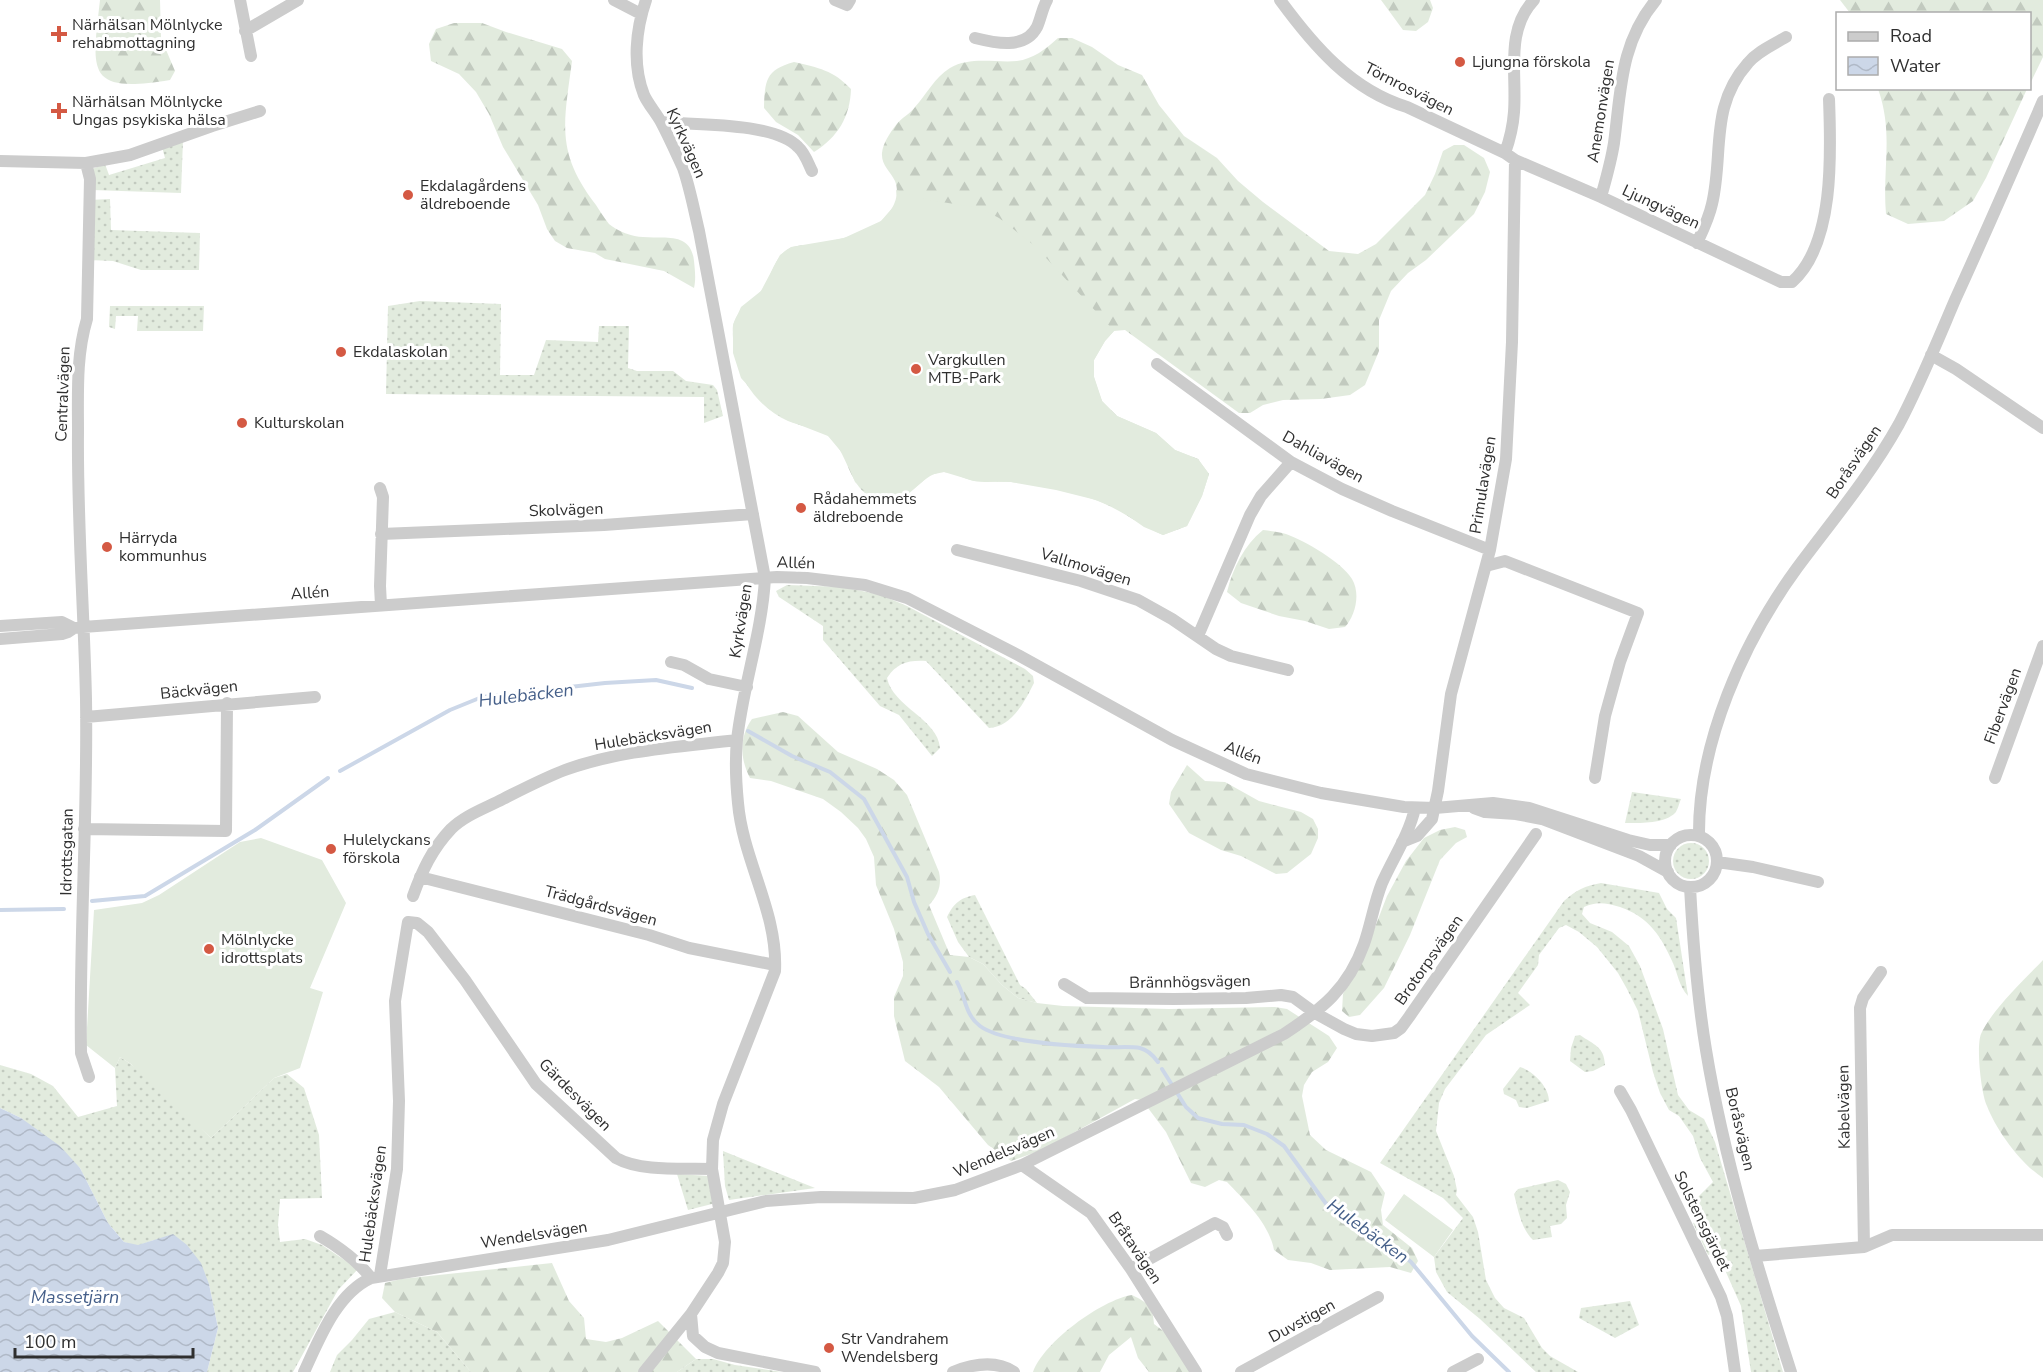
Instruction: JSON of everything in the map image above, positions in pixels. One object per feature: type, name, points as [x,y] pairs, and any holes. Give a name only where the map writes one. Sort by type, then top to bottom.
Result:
[{"type":"street","points":[[240,0],[251,56]]},
{"type":"street","points":[[245,31],[298,0]]},
{"type":"street","points":[[614,0],[641,14]]},
{"type":"street","name":"Kyrkvägen","points":[[644,1372],[691,1314],[723,1263],[725,1242],[712,1169],[713,1140],[717,1123],[775,971],[774,937],[742,833],[736,777],[737,740],[763,607],[765,578],[699,231],[683,170],[661,122],[644,95],[639,74],[636,43],[646,0]]},
{"type":"street","points":[[835,0],[847,5],[850,0]]},
{"type":"street","points":[[975,38],[995,43],[1009,43],[1030,36],[1037,26],[1047,0]]},
{"type":"street","name":"Törnrosvägen","points":[[1280,0],[1299,26],[1334,64],[1361,86],[1510,156]]},
{"type":"street","name":"Primulavägen","points":[[1435,808],[1451,694],[1490,550],[1506,459],[1510,402],[1510,156],[1514,110],[1515,37],[1524,14],[1534,0]]},
{"type":"street","name":"Anemonvägen","points":[[1601,197],[1609,172],[1614,144],[1623,67],[1636,29],[1656,0]]},
{"type":"street","points":[[1697,243],[1712,204],[1721,116],[1727,97],[1734,81],[1748,62],[1758,53],[1786,37]]},
{"type":"street","name":"Ljungvägen","points":[[1510,156],[1781,282],[1792,282],[1800,276],[1817,240],[1827,200],[1831,139],[1829,99]]},
{"type":"street","name":"Boråsvägen","points":[[1699,836],[1702,797],[1712,742],[1734,682],[1757,630],[1796,569],[1884,449],[1899,424],[2043,101]]},
{"type":"street","points":[[0,161],[86,163],[130,155],[260,111]]},
{"type":"street","points":[[661,122],[762,129],[784,136],[798,146],[812,171]]},
{"type":"street","name":"Centralvägen","points":[[78,627],[78,380],[82,336],[87,319],[90,179],[86,163]]},
{"type":"street","points":[[1931,355],[1956,369],[2043,428]]},
{"type":"street","name":"Dahliavägen","points":[[1157,364],[1291,462],[1382,506],[1490,550]]},
{"type":"street","points":[[1198,636],[1250,515],[1261,496],[1291,462]]},
{"type":"street","points":[[380,488],[383,497],[381,605]]},
{"type":"street","name":"Skolvägen","points":[[381,534],[604,525],[753,514]]},
{"type":"street","name":"Vallmovägen","points":[[957,550],[1081,580],[1138,600],[1216,649],[1231,656],[1288,670]]},
{"type":"street","points":[[1486,566],[1505,561],[1638,613],[1620,662],[1605,716],[1595,778]]},
{"type":"street","name":"Allén","points":[[0,626],[62,622],[78,627],[765,578],[807,578],[865,585],[907,598],[1172,741],[1246,774],[1321,793],[1415,808],[1470,807],[1493,804],[1529,808],[1628,840],[1656,846],[1671,845]]},
{"type":"street","name":"Allén","points":[[0,639],[62,634],[78,627]]},
{"type":"street","name":"Idrottsgatan","points":[[78,627],[86,717],[81,1048],[89,1077]]},
{"type":"street","name":"Fibervägen","points":[[1995,778],[2043,646]]},
{"type":"street","points":[[671,662],[684,665],[709,680],[747,687]]},
{"type":"street","name":"Bäckvägen","points":[[86,717],[315,697]]},
{"type":"street","points":[[84,829],[226,831],[227,703]]},
{"type":"street","name":"Hulebäcksvägen","points":[[413,896],[429,858],[453,827],[468,816],[566,770],[613,757],[652,750],[737,740]]},
{"type":"street","name":"Allén","points":[[1470,807],[1485,812],[1542,819],[1639,856],[1668,872]]},
{"type":"street","name":"Wendelsvägen","points":[[375,1276],[573,1247],[636,1234],[766,1201],[820,1197],[933,1196],[976,1184],[1023,1166],[1284,1034],[1315,1013],[1341,989],[1356,964],[1378,893],[1410,826],[1415,808]]},
{"type":"street","points":[[1402,842],[1412,839],[1422,831],[1432,819],[1435,808]]},
{"type":"street","name":"Brotorpsvägen","points":[[1315,1013],[1356,1034],[1372,1036],[1394,1033],[1401,1028],[1536,834]]},
{"type":"street","points":[[1699,836],[1713,846],[1717,862],[1715,871],[1707,882],[1690,887],[1674,881],[1665,861],[1671,845],[1681,837],[1699,836]]},
{"type":"street","points":[[1717,862],[1754,867],[1818,882]]},
{"type":"street","name":"Trädgårdsvägen","points":[[420,877],[649,935],[689,948],[775,965]]},
{"type":"street","name":"Boråsvägen","points":[[1690,887],[1697,990],[1716,1103],[1755,1256],[1791,1372]]},
{"type":"street","name":"Hulebäcksvägen","points":[[375,1276],[398,1169],[399,1101],[395,1001],[408,922]]},
{"type":"street","name":"Gärdesvägen","points":[[408,922],[417,923],[428,932],[536,1084],[616,1158],[638,1166],[712,1169]]},
{"type":"street","name":"Kabelvägen","points":[[1864,1247],[1860,1008],[1863,998],[1881,972]]},
{"type":"street","name":"Brännhögsvägen","points":[[1064,984],[1087,998],[1246,998],[1281,995],[1301,1000],[1315,1013]]},
{"type":"street","name":"Solstensgärdet","points":[[1620,1091],[1721,1297],[1727,1316],[1735,1372]]},
{"type":"street","name":"Bråtavägen","points":[[1023,1166],[1091,1213],[1131,1269],[1196,1372]]},
{"type":"street","points":[[1131,1269],[1215,1223],[1223,1227],[1227,1235]]},
{"type":"street","points":[[1755,1256],[1864,1247],[1892,1235],[2043,1235]]},
{"type":"street","points":[[304,1372],[341,1303],[352,1291],[375,1276],[339,1247],[320,1236]]},
{"type":"street","name":"Duvstigen","points":[[1242,1372],[1378,1297]]},
{"type":"street","points":[[691,1314],[693,1336],[705,1347],[718,1353],[814,1372]]},
{"type":"street","points":[[1454,1372],[1478,1359]]},
{"type":"street","points":[[953,1372],[985,1364],[1005,1366],[1014,1372]]},
{"type":"green space","points":[[100,0],[160,0],[161,38],[175,71],[170,80],[122,84],[108,80],[100,72],[96,61],[96,45]]},
{"type":"green space","points":[[1381,0],[1430,0],[1433,8],[1428,22],[1416,31],[1403,30]]},
{"type":"green space","points":[[1840,0],[2043,0],[2043,57],[2031,82],[2031,12],[1849,12]]},
{"type":"green space","points":[[454,23],[482,23],[562,49],[572,61],[565,120],[568,152],[583,186],[607,222],[616,229],[639,237],[675,238],[688,245],[694,261],[694,288],[664,271],[605,259],[595,253],[567,248],[555,241],[547,229],[538,205],[503,147],[489,114],[476,92],[459,74],[431,61],[429,44],[436,29]]},
{"type":"green space","points":[[1058,38],[1072,38],[1092,47],[1118,65],[1142,75],[1159,105],[1184,136],[1217,158],[1238,181],[1263,202],[1329,251],[1358,254],[1376,244],[1425,195],[1443,151],[1454,145],[1464,145],[1484,158],[1490,172],[1485,192],[1474,214],[1391,291],[1379,320],[1379,351],[1365,385],[1350,395],[1321,399],[1283,400],[1263,405],[1250,413],[1239,413],[1125,330],[1114,331],[1094,360],[1094,377],[1102,401],[1117,416],[1156,433],[1175,450],[1198,459],[1209,474],[1202,496],[1187,526],[1163,535],[1098,501],[1077,494],[1022,483],[974,481],[947,472],[928,477],[914,489],[897,498],[873,497],[865,493],[853,478],[840,450],[827,435],[776,415],[757,398],[742,376],[734,351],[733,328],[737,316],[761,291],[776,262],[784,252],[793,247],[857,234],[873,227],[888,214],[896,198],[897,187],[883,161],[884,146],[896,125],[913,109],[939,76],[950,68],[966,62],[1017,61],[1028,58],[1044,50]]},
{"type":"green space","points":[[794,62],[832,74],[851,89],[848,109],[841,125],[830,140],[814,152],[798,135],[776,122],[764,108],[768,78],[777,69]]},
{"type":"green space","points":[[1879,90],[2027,90],[1973,201],[1944,221],[1908,224],[1886,214],[1887,136]]},
{"type":"green space","points":[[183,140],[181,193],[92,190],[92,169],[105,164],[109,175],[165,158],[162,147]]},
{"type":"green space","name":"Vargkullen MTB-Park","points":[[896,190],[929,200],[980,208],[999,218],[1035,246],[1114,331],[1094,360],[1094,377],[1102,401],[1117,416],[1156,433],[1175,450],[1198,459],[1209,474],[1202,496],[1187,526],[1163,535],[1144,527],[1118,509],[1096,500],[1011,482],[974,481],[944,472],[930,475],[906,496],[871,497],[855,482],[843,454],[828,436],[787,420],[769,409],[741,378],[733,353],[733,325],[741,307],[761,291],[780,255],[791,247],[844,238],[881,221],[894,206],[897,198]]},
{"type":"green space","points":[[110,199],[111,230],[200,233],[199,270],[141,270],[113,261],[89,260],[89,200]]},
{"type":"green space","points":[[420,301],[501,304],[500,375],[534,375],[546,340],[598,342],[599,326],[629,326],[628,368],[637,371],[673,371],[686,381],[713,385],[717,390],[723,416],[704,423],[704,397],[386,394],[388,306]]},
{"type":"green space","points":[[110,306],[204,306],[203,331],[137,331],[138,316],[116,316],[115,329],[109,327]]},
{"type":"green space","points":[[1263,530],[1286,534],[1303,542],[1332,559],[1347,572],[1355,585],[1356,604],[1352,617],[1345,627],[1329,629],[1279,616],[1241,603],[1227,592],[1240,558]]},
{"type":"green space","points":[[787,585],[843,587],[881,595],[907,606],[1025,669],[1033,676],[1034,683],[1022,705],[1011,718],[997,727],[989,728],[926,661],[908,662],[899,666],[887,678],[898,697],[932,729],[940,748],[932,756],[899,715],[880,706],[823,640],[823,626],[779,597],[776,591]]},
{"type":"green space","points":[[783,712],[798,716],[838,752],[877,769],[894,780],[907,795],[939,872],[938,890],[929,905],[950,955],[969,957],[983,964],[1002,985],[1018,998],[1063,1006],[1169,1009],[1275,1007],[1287,1009],[1329,1036],[1337,1048],[1328,1062],[1312,1072],[1304,1085],[1302,1096],[1310,1135],[1326,1150],[1371,1172],[1385,1193],[1381,1210],[1383,1225],[1412,1248],[1418,1261],[1411,1273],[1390,1267],[1330,1270],[1311,1263],[1288,1260],[1274,1250],[1262,1222],[1227,1182],[1219,1180],[1205,1187],[1191,1183],[1166,1132],[1142,1100],[1135,1099],[1042,1150],[1011,1161],[988,1145],[939,1087],[905,1061],[894,1016],[894,997],[903,976],[903,962],[894,929],[876,885],[874,857],[866,839],[841,812],[823,799],[771,781],[750,778],[744,763],[742,748],[748,726],[752,719]]},
{"type":"green space","points":[[1187,765],[1205,781],[1225,782],[1259,801],[1301,812],[1313,819],[1318,829],[1318,838],[1311,854],[1287,873],[1276,874],[1189,833],[1169,804],[1171,792]]},
{"type":"green space","points":[[1632,792],[1681,799],[1677,810],[1670,817],[1651,822],[1625,823]]},
{"type":"green space","points":[[1455,827],[1465,830],[1467,837],[1456,843],[1440,860],[1410,935],[1384,988],[1360,1015],[1349,1017],[1342,1011],[1343,994],[1362,961],[1387,896],[1406,861],[1424,838],[1440,830]]},
{"type":"green space","name":"Mölnlycke idrottsplats","points":[[261,838],[322,860],[346,903],[310,988],[323,992],[300,1068],[274,1078],[211,1138],[131,1064],[120,1057],[115,1068],[86,1045],[94,910],[142,903],[159,895],[240,842]]},
{"type":"green space","points":[[1691,843],[1704,848],[1709,861],[1704,874],[1691,879],[1678,874],[1673,861],[1678,848]]},
{"type":"green space","points":[[1601,883],[1659,893],[1667,909],[1676,918],[1688,996],[1664,944],[1639,916],[1620,907],[1602,903],[1584,907],[1582,914],[1590,923],[1612,932],[1629,946],[1640,966],[1663,1029],[1678,1095],[1689,1110],[1704,1119],[1715,1142],[1783,1372],[1751,1372],[1741,1306],[1717,1252],[1708,1255],[1693,1223],[1703,1218],[1696,1199],[1713,1182],[1700,1158],[1693,1136],[1679,1116],[1669,1110],[1660,1093],[1638,1011],[1618,973],[1597,947],[1579,932],[1566,925],[1559,928],[1539,955],[1538,965],[1518,993],[1530,1005],[1486,1035],[1445,1089],[1439,1103],[1436,1131],[1454,1176],[1456,1195],[1473,1217],[1478,1232],[1486,1280],[1495,1298],[1504,1308],[1524,1318],[1542,1348],[1550,1356],[1578,1372],[1536,1372],[1480,1319],[1447,1292],[1436,1272],[1434,1257],[1463,1218],[1443,1198],[1380,1163],[1564,901],[1581,889]]},
{"type":"green space","points":[[975,895],[1020,985],[1037,1003],[1018,998],[1002,985],[983,964],[969,957],[958,942],[947,917],[958,902]]},
{"type":"green space","points":[[2043,960],[2043,1178],[2018,1155],[2003,1136],[1991,1115],[1983,1091],[1979,1049],[1981,1034],[1992,1015]]},
{"type":"green space","points":[[1580,1035],[1600,1050],[1605,1065],[1585,1072],[1570,1061],[1575,1036]]},
{"type":"green space","points":[[120,1057],[156,1084],[211,1138],[274,1078],[287,1074],[304,1088],[319,1135],[322,1198],[280,1199],[278,1225],[280,1242],[305,1239],[322,1245],[358,1269],[338,1290],[293,1372],[207,1372],[218,1328],[209,1284],[154,1240],[137,1246],[124,1242],[108,1223],[80,1168],[21,1118],[0,1108],[0,1065],[31,1074],[53,1086],[78,1117],[117,1106],[115,1068]]},
{"type":"green space","points":[[1520,1067],[1539,1080],[1546,1090],[1549,1101],[1527,1108],[1519,1107],[1516,1100],[1504,1094],[1503,1089]]},
{"type":"green space","points":[[723,1151],[815,1188],[729,1200],[725,1186]]},
{"type":"green space","points":[[677,1174],[709,1176],[716,1203],[688,1210]]},
{"type":"green space","points":[[1558,1180],[1566,1184],[1570,1192],[1566,1205],[1567,1218],[1561,1224],[1550,1226],[1552,1237],[1533,1240],[1523,1225],[1514,1194],[1518,1189]]},
{"type":"green space","points":[[1404,1194],[1453,1230],[1434,1257],[1385,1220]]},
{"type":"green space","points":[[552,1263],[569,1301],[584,1318],[586,1339],[606,1342],[622,1338],[658,1321],[696,1359],[677,1372],[471,1372],[437,1332],[395,1312],[382,1298],[385,1283],[401,1279]]},
{"type":"green space","points":[[1132,1295],[1149,1306],[1154,1324],[1166,1333],[1193,1372],[1149,1372],[1138,1358],[1131,1337],[1109,1355],[1100,1372],[1033,1372],[1049,1348],[1075,1324],[1105,1305]]},
{"type":"green space","points":[[1630,1301],[1639,1325],[1615,1338],[1579,1318],[1581,1308]]},
{"type":"green space","points":[[395,1312],[437,1332],[471,1372],[330,1372],[337,1355],[369,1319]]},
{"type":"green space","points":[[696,1359],[713,1359],[735,1365],[782,1372],[677,1372]]},
{"type":"water","name":"Massetjärn","points":[[0,1108],[21,1118],[60,1146],[80,1168],[108,1223],[124,1242],[138,1245],[173,1234],[187,1245],[201,1263],[209,1284],[218,1328],[207,1372],[0,1372]]},
{"type":"waterway","name":"Hulebäcken","points":[[340,771],[450,710],[482,697],[605,683],[656,680],[692,688]]},
{"type":"waterway","name":"Hulebäcken","points":[[748,731],[792,756],[830,772],[864,799],[907,877],[914,902],[928,934],[950,972]]},
{"type":"waterway","name":"Hulebäcken","points":[[92,901],[145,896],[255,830],[328,778]]},
{"type":"waterway","name":"Hulebäcken","points":[[0,910],[64,909]]},
{"type":"waterway","name":"Hulebäcken","points":[[957,982],[971,1017],[991,1032],[1021,1040],[1074,1046],[1140,1048],[1150,1053],[1158,1062]]},
{"type":"waterway","name":"Hulebäcken","points":[[1162,1069],[1186,1107],[1198,1118],[1222,1124],[1244,1125],[1267,1134],[1284,1146],[1327,1205],[1361,1229],[1386,1241],[1411,1262],[1472,1336],[1509,1372]]},
{"type":"place","name":"Närhälsan Mölnlycke rehabmottagning","points":[[59,34]]},
{"type":"place","name":"Ljungna förskola","points":[[1460,62]]},
{"type":"place","name":"Närhälsan Mölnlycke Ungas psykiska hälsa","points":[[59,111]]},
{"type":"place","name":"Ekdalagårdens äldreboende","points":[[408,195]]},
{"type":"place","name":"Ekdalaskolan","points":[[341,352]]},
{"type":"place","name":"Vargkullen MTB-Park","points":[[916,369]]},
{"type":"place","name":"Kulturskolan","points":[[242,423]]},
{"type":"place","name":"Rådahemmets äldreboende","points":[[801,508]]},
{"type":"place","name":"Härryda kommunhus","points":[[107,547]]},
{"type":"place","name":"Hulelyckans förskola","points":[[331,849]]},
{"type":"place","name":"Mölnlycke idrottsplats","points":[[209,949]]},
{"type":"place","name":"Str Vandrahem Wendelsberg","points":[[829,1348]]}]
